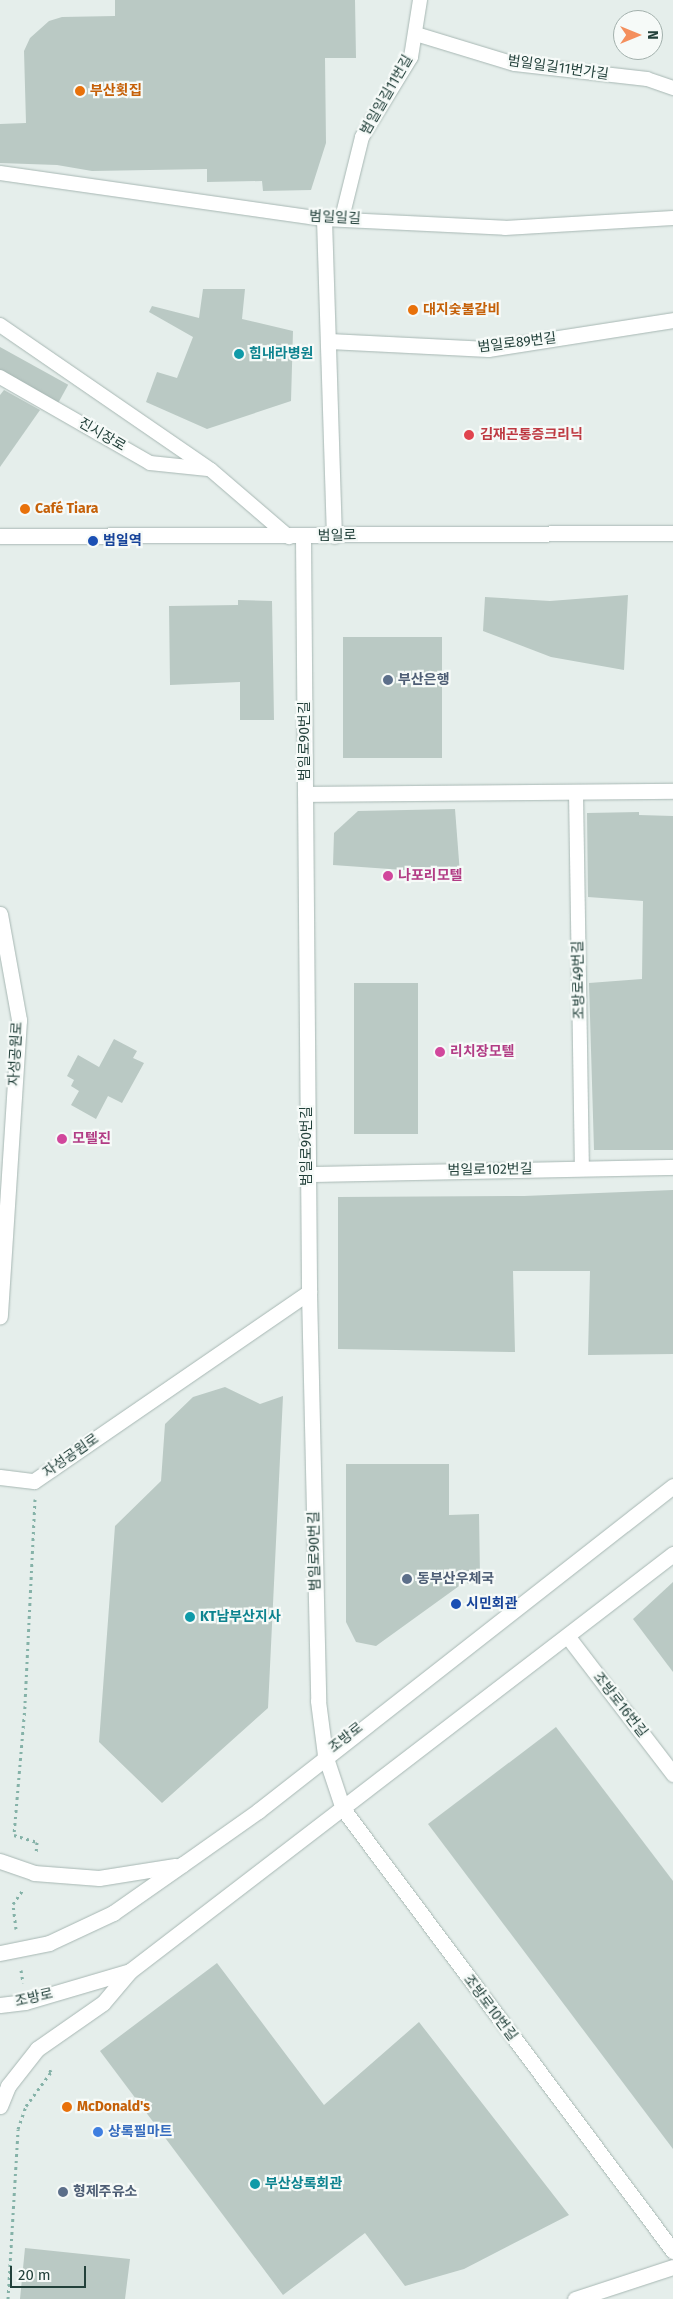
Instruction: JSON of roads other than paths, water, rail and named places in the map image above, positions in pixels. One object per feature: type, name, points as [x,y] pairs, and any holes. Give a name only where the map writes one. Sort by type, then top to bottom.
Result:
[{"type":"street","points":[[324,219],[334,536]]},
{"type":"street","name":"범일로89번길","points":[[329,341],[488,349],[673,320]]},
{"type":"street","name":"범일로","points":[[0,536],[296,537],[673,533]]},
{"type":"street","name":"범일로90번길","points":[[296,537],[305,794],[309,1292],[318,1701],[325,1755]]},
{"type":"street","points":[[305,794],[673,791]]},
{"type":"street","name":"자성공원로","points":[[0,914],[19,1020],[3,1214],[0,1316]]},
{"type":"street","name":"범일로102번길","points":[[308,1174],[673,1167]]},
{"type":"street","name":"자성공원로","points":[[0,1477],[34,1481],[309,1292]]},
{"type":"street","name":"조방로","points":[[0,1953],[49,1944],[113,1913],[258,1810],[325,1755],[673,1486]]},
{"type":"street","name":"조방로","points":[[0,2005],[24,2002],[130,1970],[568,1637],[673,1554]]},
{"type":"street","name":"조방로16번길","points":[[568,1637],[673,1774]]},
{"type":"street","name":"조방로10번길","points":[[325,1755],[343,1809],[673,2251]]},
{"type":"street","points":[[0,1861],[34,1873],[99,1878],[148,1873],[183,1864]]},
{"type":"street","points":[[0,2106],[8,2086],[37,2049],[103,2004],[130,1970]]},
{"type":"street","points":[[575,2299],[673,2267]]},
{"type":"lane","name":"범일일길11번길","points":[[342,218],[362,137],[412,57],[420,0]]},
{"type":"lane","name":"범일일길11번가길","points":[[416,34],[514,64],[647,79],[673,88]]},
{"type":"lane","name":"범일일길","points":[[0,173],[324,219],[342,218],[505,228],[673,218]]},
{"type":"lane","points":[[0,326],[211,470],[296,537]]},
{"type":"lane","name":"진시장로","points":[[0,377],[150,463],[211,470]]},
{"type":"lane","name":"조방로49번길","points":[[576,792],[582,1168]]},
{"type":"place","name":"부산횟집","points":[[80,91]]},
{"type":"place","name":"대지숯불갈비","points":[[413,310]]},
{"type":"place","name":"힘내라병원","points":[[239,354]]},
{"type":"place","name":"김재곤통증크리닉","points":[[469,435]]},
{"type":"place","name":"Café Tiara","points":[[25,509]]},
{"type":"place","name":"범일역","points":[[93,541]]},
{"type":"place","name":"부산은행","points":[[388,680]]},
{"type":"place","name":"나포리모텔","points":[[388,876]]},
{"type":"place","name":"리치장모텔","points":[[440,1052]]},
{"type":"place","name":"모텔진","points":[[62,1139]]},
{"type":"place","name":"동부산우체국","points":[[407,1579]]},
{"type":"place","name":"시민회관","points":[[456,1604]]},
{"type":"place","name":"KT남부산지사","points":[[190,1617]]},
{"type":"place","name":"McDonald's","points":[[67,2107]]},
{"type":"place","name":"상록필마트","points":[[98,2132]]},
{"type":"place","name":"부산상록회관","points":[[255,2184]]},
{"type":"place","name":"형제주유소","points":[[63,2192]]}]
